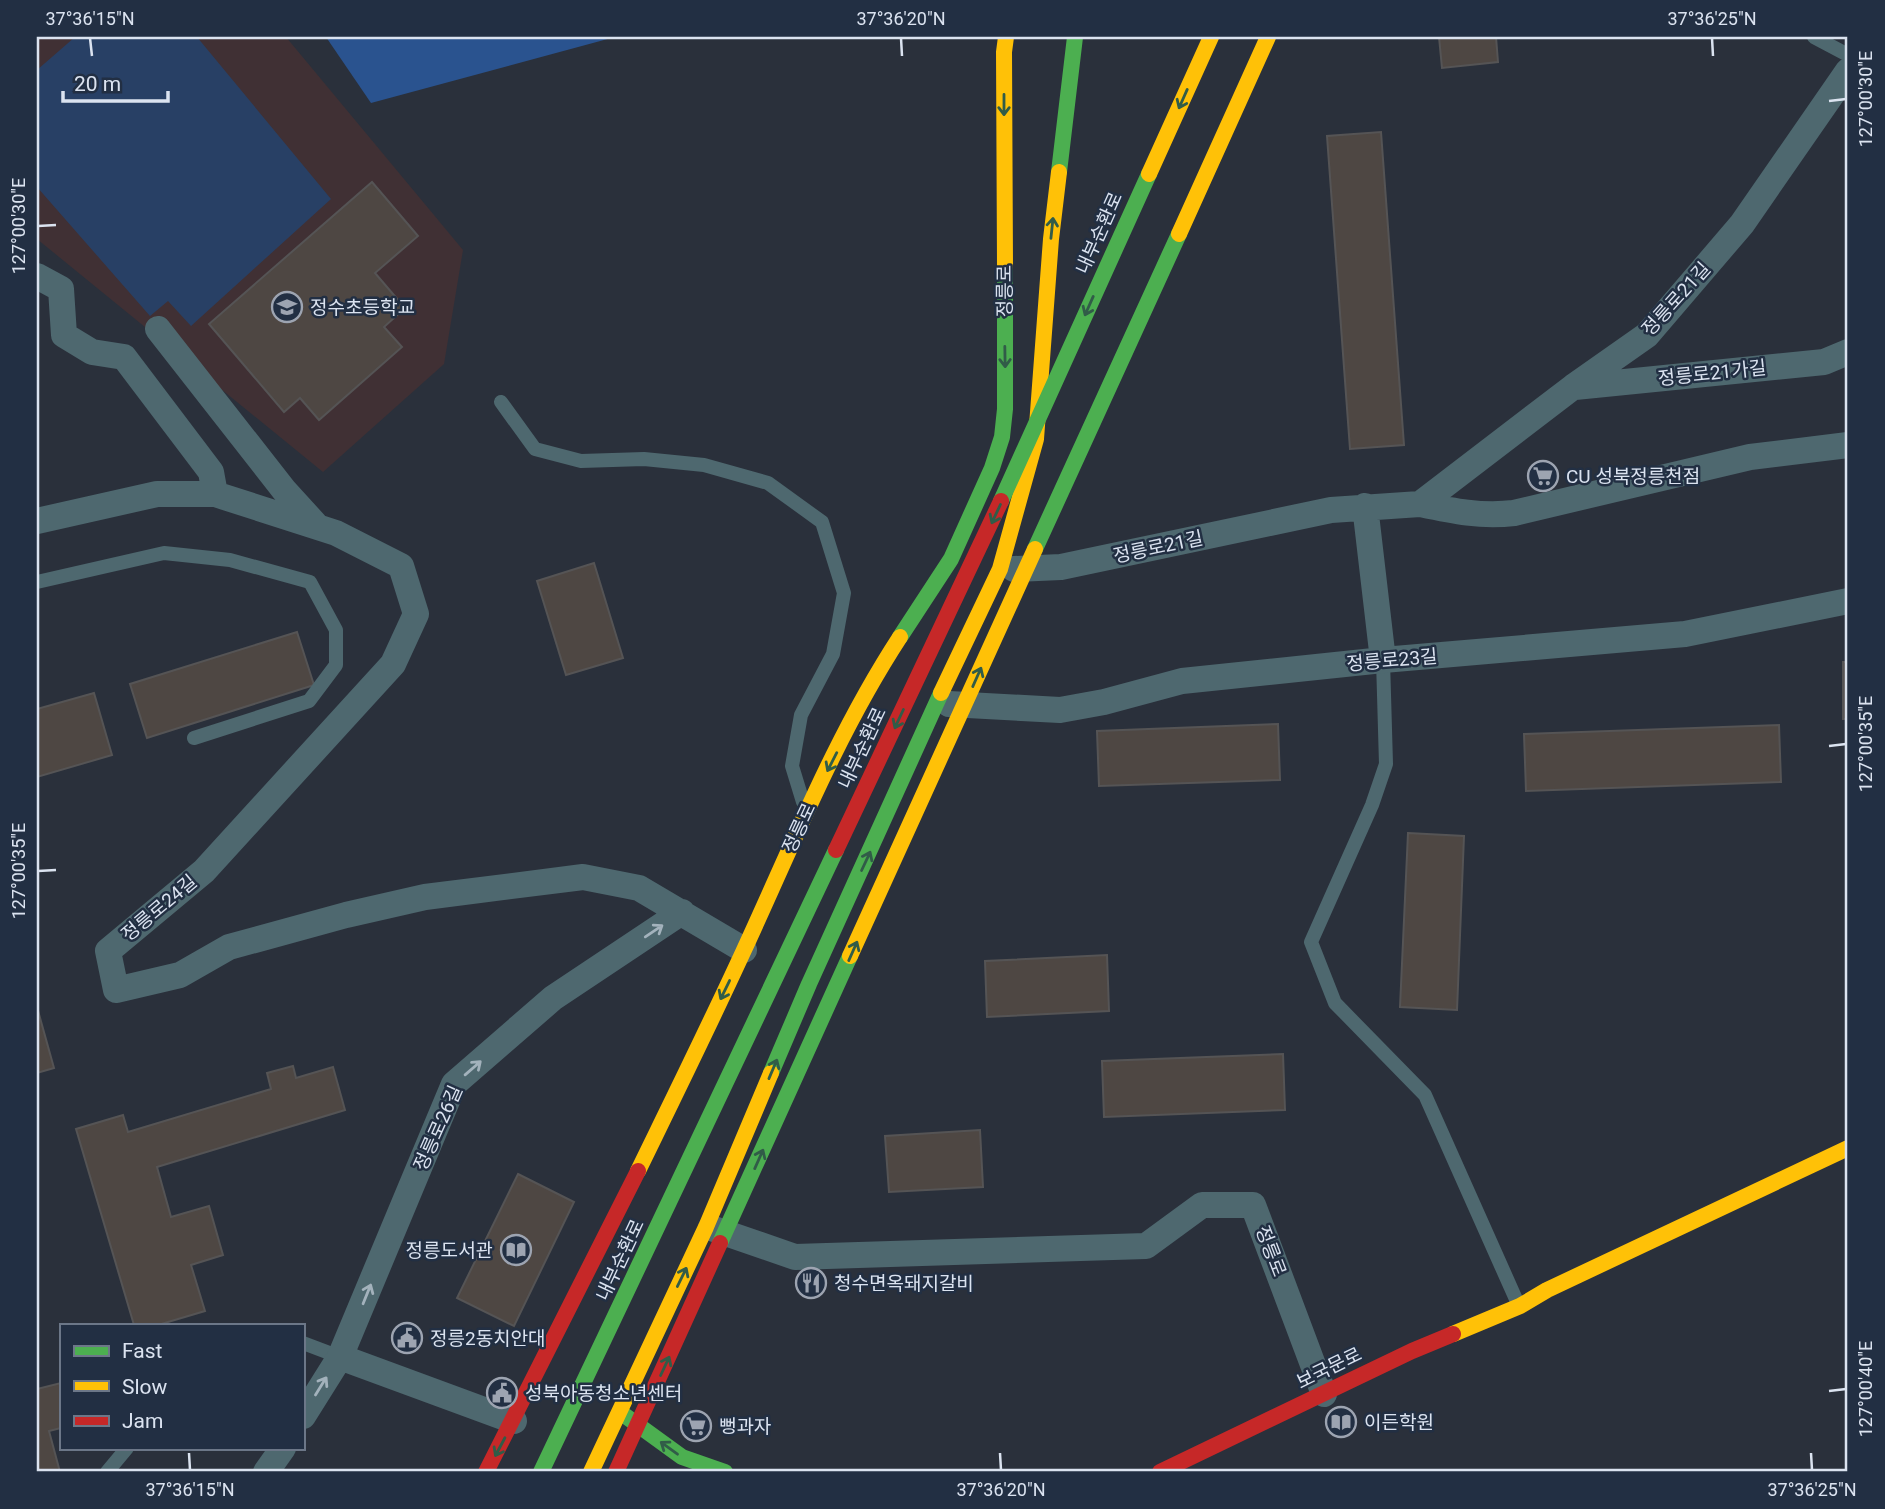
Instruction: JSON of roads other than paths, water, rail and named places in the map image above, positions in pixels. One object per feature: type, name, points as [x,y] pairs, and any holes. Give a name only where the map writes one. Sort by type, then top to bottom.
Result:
[{"type":"main road","name":"정릉로","points":[[486,1472],[753,951],[806,812],[878,671],[951,559],[992,468],[1002,437],[1006,409],[1006,37]]},
{"type":"main road","points":[[591,1472],[706,1227],[809,985],[936,703],[1000,569],[1036,439],[1051,239],[1075,37]]},
{"type":"main road","name":"내부순환로","points":[[541,1472],[1002,502],[1211,37]]},
{"type":"main road","points":[[616,1472],[1268,37]]},
{"type":"main road","points":[[892,682],[951,559]]},
{"type":"main road","points":[[634,1214],[753,951]]},
{"type":"main road","name":"보국문로","points":[[1160,1472],[1412,1351],[1520,1306],[1547,1290],[1848,1148]]},
{"type":"main road","points":[[642,1334],[667,1309]]},
{"type":"main road","points":[[598,1321],[609,1336],[622,1338]]},
{"type":"main road","points":[[514,1421],[544,1408],[578,1409],[588,1422],[591,1472]]},
{"type":"main road","points":[[620,1412],[682,1457],[724,1472]]},
{"type":"street","name":"정릉로21길","points":[[1420,504],[1573,387],[1647,335],[1742,224],[1848,71]]},
{"type":"street","points":[[37,276],[61,289],[64,335],[92,352],[124,357],[211,472],[215,494]]},
{"type":"street","points":[[158,329],[284,490],[318,527]]},
{"type":"street","name":"정릉로21가길","points":[[1573,387],[1824,362],[1848,352]]},
{"type":"street","name":"정릉로21길","points":[[951,559],[1000,569],[1061,568],[1331,510],[1365,506],[1420,504],[1465,514],[1490,516],[1514,513],[1750,457],[1848,445]]},
{"type":"street","name":"정릉로24길","points":[[37,521],[157,494],[215,494],[336,533],[401,566],[416,614],[393,664],[222,852],[204,871],[108,951],[116,990],[180,975],[229,947],[346,915],[425,897],[583,877],[639,888],[753,951]]},
{"type":"street","points":[[1365,506],[1383,660]]},
{"type":"street","name":"정릉로23길","points":[[936,703],[1060,710],[1104,702],[1182,681],[1383,660],[1685,634],[1848,601]]},
{"type":"street","name":"정릉로26길","points":[[304,1414],[340,1357],[454,1084],[553,998],[682,912]]},
{"type":"street","name":"정릉로","points":[[706,1227],[795,1257],[1146,1246],[1202,1205],[1253,1205],[1324,1394]]},
{"type":"street","points":[[340,1357],[514,1421]]},
{"type":"street","points":[[266,1472],[282,1450]]},
{"type":"lane","points":[[1814,37],[1848,55]]},
{"type":"lane","points":[[501,402],[536,449],[581,461],[644,459],[704,465],[768,483],[822,522],[844,593],[833,654],[801,715],[792,766],[806,812]]},
{"type":"lane","points":[[37,583],[164,553],[230,560],[310,582],[336,630],[336,665],[309,701],[194,738]]},
{"type":"lane","points":[[1383,660],[1386,764],[1372,805],[1311,942],[1335,1003],[1425,1095],[1520,1306]]},
{"type":"lane","points":[[304,1343],[340,1357]]},
{"type":"lane","points":[[107,1472],[125,1450]]},
{"type":"place","name":"정수초등학교","points":[[287,307]]},
{"type":"place","name":"CU 성북정릉천점","points":[[1543,476]]},
{"type":"place","name":"정릉도서관","points":[[516,1250]]},
{"type":"place","name":"청수면옥돼지갈비","points":[[811,1283]]},
{"type":"place","name":"정릉2동치안대","points":[[407,1338]]},
{"type":"place","name":"성북아동청소년센터","points":[[502,1393]]},
{"type":"place","name":"이든학원","points":[[1341,1422]]},
{"type":"place","name":"뻥과자","points":[[696,1426]]}]
